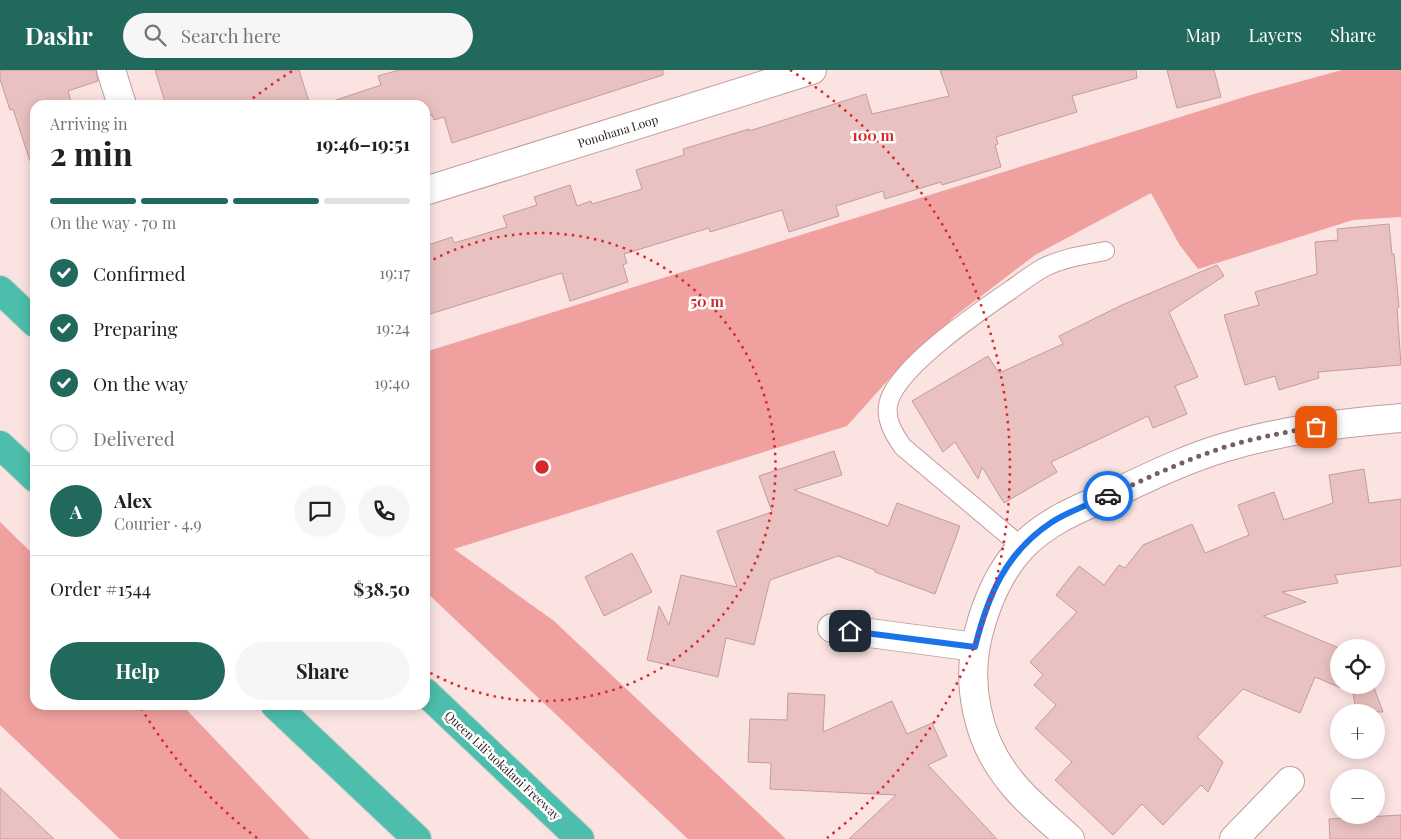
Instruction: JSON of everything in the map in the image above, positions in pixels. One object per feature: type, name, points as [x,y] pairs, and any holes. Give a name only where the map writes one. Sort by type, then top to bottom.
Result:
[{"type":"highway","points":[[0,290],[30,318]]},
{"type":"highway","points":[[0,445],[30,473]]},
{"type":"highway","name":"Queen Liliʻuokalani Freeway","points":[[430,697],[580,839]]},
{"type":"highway","points":[[280,710],[417,839]]},
{"type":"street","points":[[111,70],[120,100]]},
{"type":"street","name":"Ponohana Loop","points":[[430,189],[812,70]]},
{"type":"street","points":[[1070,839],[1007,778],[986,740],[978,718],[973,671],[975,647],[982,617],[993,590],[1008,564],[1022,547],[1053,522],[1176,465],[1226,447],[1284,432],[1347,422],[1401,418]]},
{"type":"street","points":[[832,628],[975,647]]},
{"type":"street","points":[[1234,839],[1290,781]]},
{"type":"lane","points":[[1022,547],[902,447],[892,432],[888,417],[889,402],[896,386],[914,366],[964,322],[1043,268],[1065,259],[1106,252]]},
{"type":"shaded area","points":[[1342,70],[1401,70],[1401,217],[1353,220],[1198,269],[1179,244],[1151,193],[1035,255],[955,316],[889,379],[847,426],[454,549],[554,621],[786,839],[688,839],[430,596],[430,350],[1254,94]]},
{"type":"shaded area","points":[[0,522],[30,551],[30,710],[187,710],[310,839],[120,839],[0,725]]},
{"type":"building","points":[[0,70],[96,70],[98,81],[68,91],[71,100],[30,100],[30,161],[13,109],[10,110],[0,79]]},
{"type":"building","points":[[155,70],[299,70],[308,100],[164,100]]},
{"type":"building","points":[[399,70],[663,70],[663,75],[452,143],[444,117],[434,120],[432,115],[430,116],[430,100],[336,100],[381,85],[378,76]]},
{"type":"building","points":[[940,70],[1136,70],[1137,78],[1072,96],[1077,112],[996,137],[998,144],[995,145],[1001,167],[942,185],[941,182],[885,199],[883,191],[836,206],[839,216],[789,232],[782,210],[710,232],[709,228],[624,254],[627,263],[623,265],[628,282],[570,301],[562,273],[430,314],[430,244],[452,237],[454,243],[507,227],[503,216],[537,205],[534,197],[570,185],[577,206],[591,201],[592,204],[642,189],[636,170],[684,155],[683,149],[749,129],[749,131],[866,94],[872,114],[949,96]]},
{"type":"building","points":[[1167,70],[1214,70],[1221,97],[1177,108]]},
{"type":"building","points":[[1389,224],[1399,307],[1397,308],[1401,365],[1318,372],[1319,378],[1279,390],[1275,376],[1245,385],[1224,315],[1259,305],[1255,292],[1317,274],[1315,242],[1338,240],[1337,229]]},
{"type":"building","points":[[1217,265],[1224,276],[1169,312],[1198,377],[1175,386],[1187,414],[1153,428],[1148,416],[1051,462],[1057,472],[1004,503],[982,467],[978,479],[955,442],[943,452],[912,401],[988,356],[999,373],[1063,344],[1059,336],[1122,305]]},
{"type":"building","points":[[834,451],[842,475],[794,490],[888,526],[897,503],[960,526],[935,594],[838,556],[770,580],[754,645],[726,638],[718,677],[647,660],[659,606],[669,625],[681,575],[737,587],[717,531],[772,512],[759,476]]},
{"type":"building","points":[[1364,469],[1369,503],[1401,499],[1401,566],[1335,575],[1338,583],[1282,592],[1306,602],[1263,616],[1330,644],[1330,683],[1315,677],[1300,713],[1243,689],[1197,737],[1223,762],[1208,792],[1201,785],[1163,825],[1142,804],[1113,835],[1055,780],[1072,762],[1035,728],[1056,705],[1034,685],[1043,675],[1030,662],[1077,612],[1056,595],[1079,566],[1104,585],[1119,565],[1125,568],[1143,545],[1192,524],[1205,553],[1249,535],[1238,505],[1274,492],[1284,520],[1333,503],[1329,475]]},
{"type":"building","points":[[632,553],[652,592],[604,616],[585,577]]},
{"type":"building","points":[[788,693],[825,695],[823,732],[892,701],[907,734],[932,723],[947,756],[928,765],[997,839],[849,839],[896,795],[770,789],[771,763],[748,762],[750,719],[787,720]]},
{"type":"building","points":[[1353,694],[1376,694],[1380,704],[1355,704]]},
{"type":"building","points":[[0,788],[54,839],[0,839]]},
{"type":"building","points":[[1401,815],[1401,839],[1330,839],[1329,819],[1330,824],[1385,824],[1385,816]]},
{"type":"way so far","points":[[1108,496],[1176,465],[1226,447],[1284,432],[1316,427]]},
{"type":"route","points":[[850,631],[975,647],[982,617],[993,590],[1008,564],[1022,547],[1053,522],[1108,496]]}]
